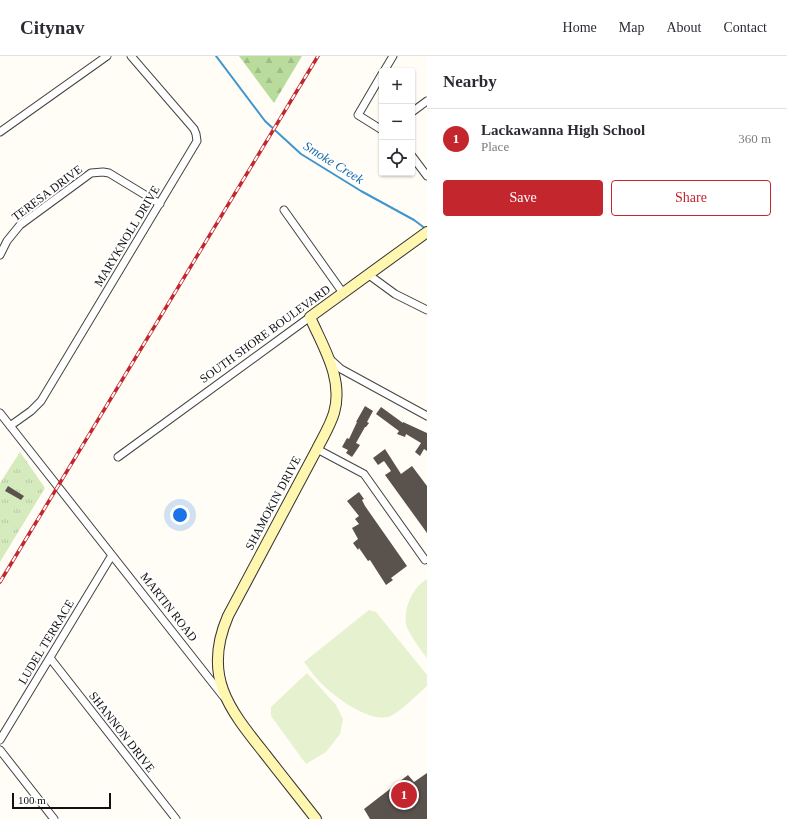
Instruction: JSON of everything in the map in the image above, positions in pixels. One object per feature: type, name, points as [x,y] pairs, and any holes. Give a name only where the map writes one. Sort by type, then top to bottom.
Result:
[{"type":"street","points":[[0,132],[107,56]]},
{"type":"street","name":"MARYKNOLL DRIVE","points":[[10,426],[31,411],[41,401],[197,142],[194,129],[131,56]]},
{"type":"street","points":[[386,68],[393,56]]},
{"type":"street","points":[[379,79],[358,115],[379,128]]},
{"type":"street","points":[[415,110],[427,101]]},
{"type":"street","points":[[415,160],[427,176]]},
{"type":"street","name":"TERESA DRIVE","points":[[0,256],[7,241],[20,225],[91,173],[109,173],[160,204]]},
{"type":"street","points":[[284,210],[343,293]]},
{"type":"street","name":"SOUTH SHORE BOULEVARD","points":[[118,457],[427,232]]},
{"type":"street","points":[[369,275],[395,294],[427,310]]},
{"type":"street","name":"SHAMOKIN DRIVE","points":[[227,701],[218,662],[220,639],[223,627],[331,422],[336,400],[334,375],[329,357],[310,317]]},
{"type":"street","points":[[329,357],[341,369],[427,416]]},
{"type":"street","name":"MARTIN ROAD","points":[[0,413],[227,701],[244,727],[316,819]]},
{"type":"street","points":[[317,449],[364,474],[424,560]]},
{"type":"street","name":"LUDEL TERRACE","points":[[0,740],[112,555]]},
{"type":"street","name":"SHANNON DRIVE","points":[[50,658],[176,819]]},
{"type":"street","points":[[0,750],[54,819]]},
{"type":"green space","points":[[239,56],[302,56],[274,103]]},
{"type":"green space","points":[[20,452],[45,488],[0,562],[0,483]]},
{"type":"green space","points":[[427,579],[427,658],[409,631],[406,624],[406,611],[413,593],[417,587]]},
{"type":"green space","points":[[369,610],[376,612],[427,675],[427,686],[404,707],[391,716],[372,716],[342,701],[325,687],[304,662]]},
{"type":"green space","points":[[307,673],[336,705],[343,719],[340,734],[326,752],[306,764],[271,716],[271,707]]},
{"type":"building","points":[[365,406],[373,411],[367,422],[369,423],[356,443],[360,445],[352,457],[346,453],[348,450],[342,447],[347,438],[349,439]]},
{"type":"building","points":[[381,407],[403,423],[427,433],[427,451],[424,449],[420,456],[415,452],[421,443],[406,434],[405,437],[397,434],[399,431],[376,414]]},
{"type":"building","points":[[385,449],[401,474],[412,466],[427,486],[427,533],[385,475],[391,471],[384,461],[378,465],[373,458]]},
{"type":"building","points":[[8,486],[24,496],[21,500],[5,491]]},
{"type":"building","points":[[359,492],[364,499],[362,500],[365,506],[407,566],[391,578],[393,580],[386,585],[370,560],[368,561],[359,548],[358,550],[353,543],[358,539],[352,528],[359,524],[355,519],[359,516],[347,501]]},
{"type":"building","points":[[427,773],[427,819],[370,819],[364,809],[408,775],[414,782]]},
{"type":"waterway","name":"Smoke Creek","points":[[216,56],[265,121],[301,154],[361,191],[414,220],[426,229]]},
{"type":"railway","points":[[0,582],[318,56]]},
{"type":"place","name":"Lackawanna High School","points":[[404,795]]}]
